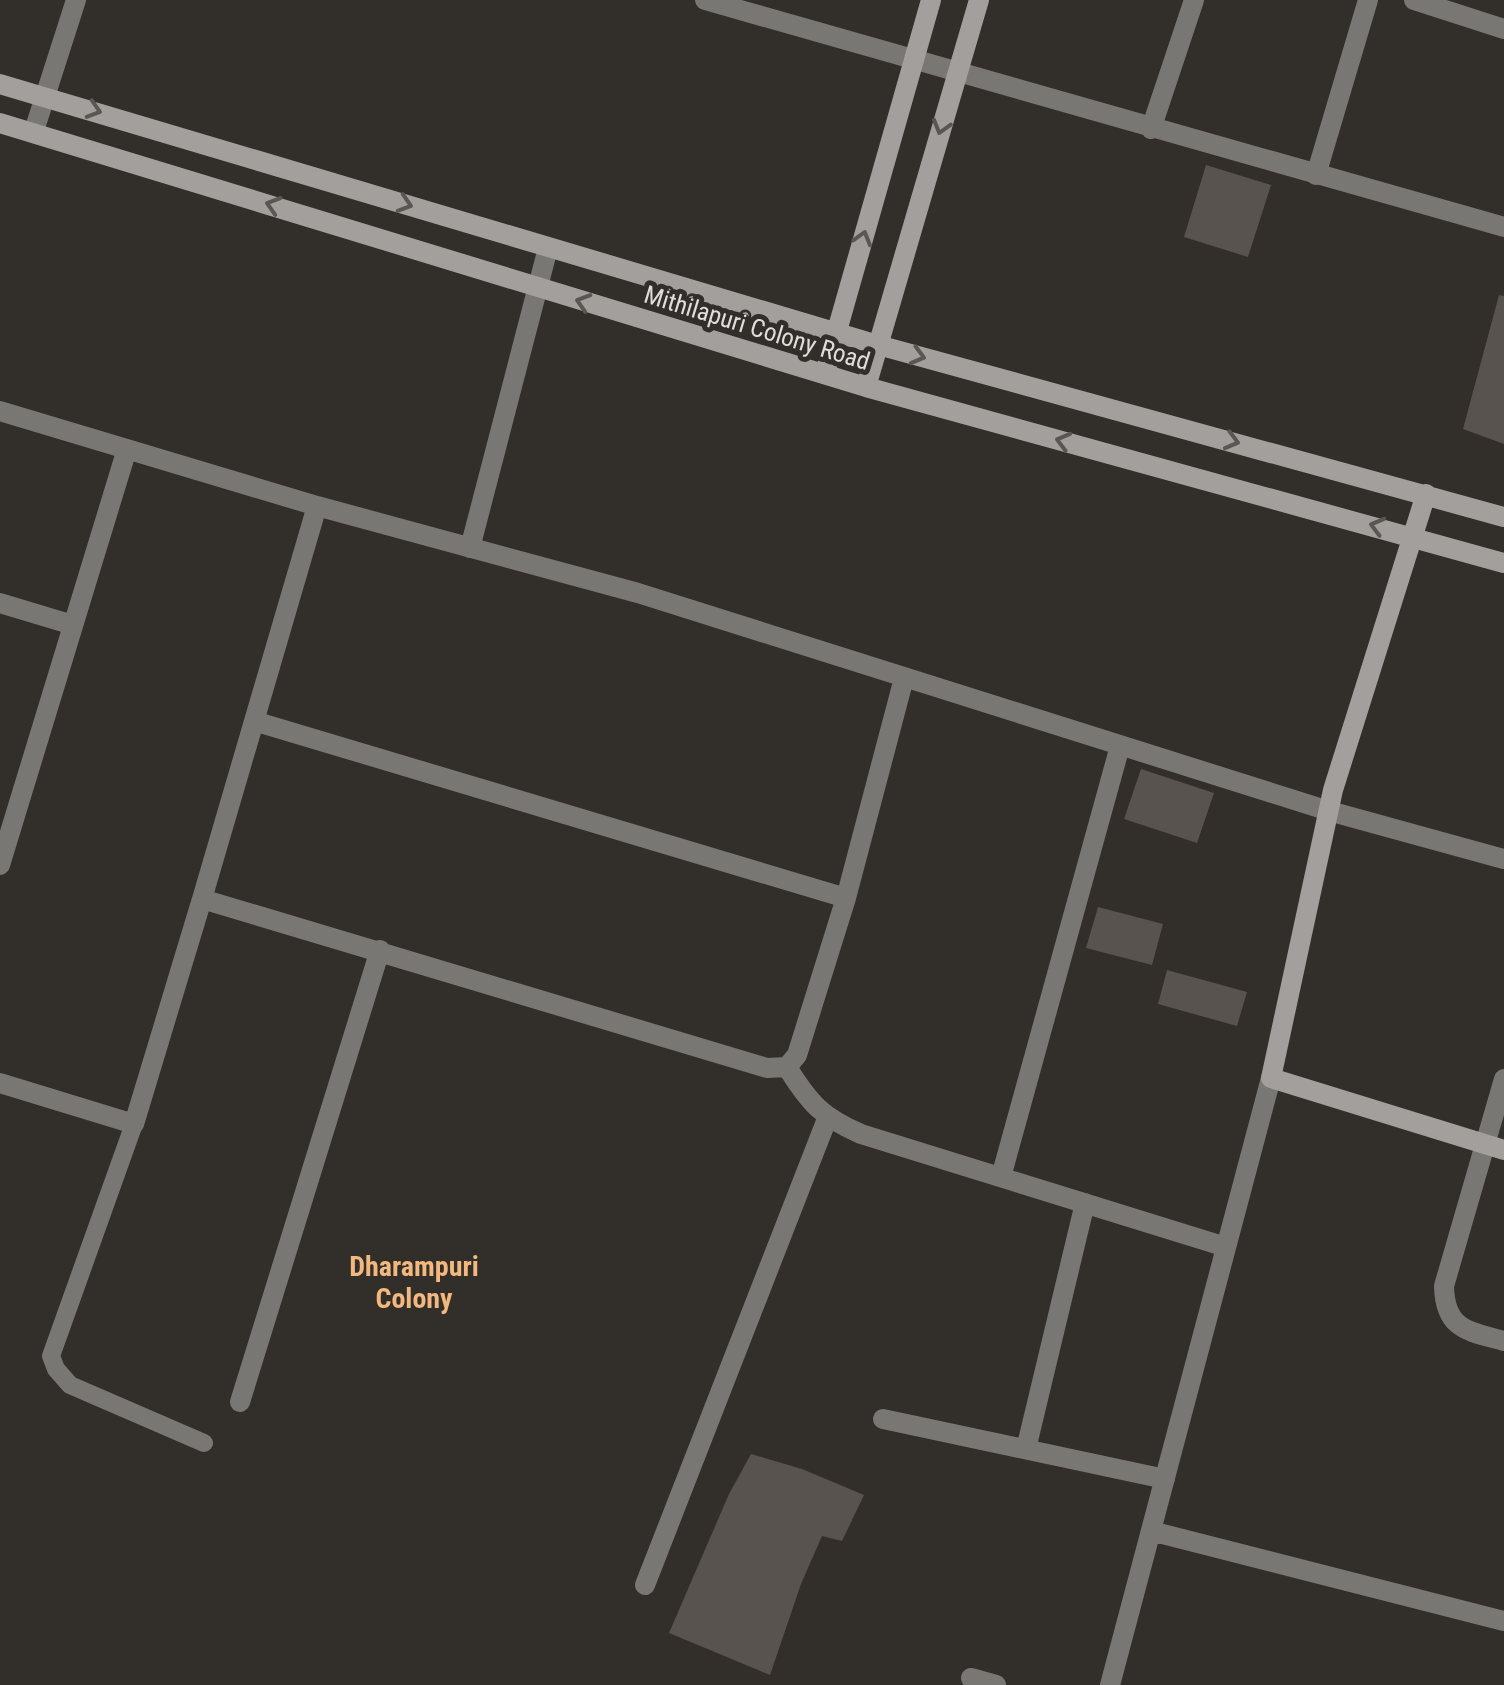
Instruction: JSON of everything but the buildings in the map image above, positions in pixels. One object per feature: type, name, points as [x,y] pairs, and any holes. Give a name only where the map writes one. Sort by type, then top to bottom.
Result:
[{"type":"street","points":[[34,131],[76,0]]},
{"type":"street","points":[[705,0],[1504,227]]},
{"type":"street","points":[[825,373],[931,0]]},
{"type":"street","points":[[866,387],[979,0]]},
{"type":"street","points":[[1151,129],[1194,0]]},
{"type":"street","points":[[1316,175],[1368,0]]},
{"type":"street","points":[[1414,0],[1504,29]]},
{"type":"street","name":"Mithilapuri Colony Road","points":[[0,84],[878,345],[1504,516]]},
{"type":"street","name":"Mithilapuri Colony Road","points":[[0,123],[866,387],[1504,564]]},
{"type":"street","points":[[470,548],[548,248]]},
{"type":"street","points":[[0,411],[317,506],[638,593],[1329,811],[1504,859]]},
{"type":"street","points":[[0,865],[8,807],[74,625],[127,449]]},
{"type":"street","points":[[1110,1685],[1270,1078],[1329,811],[1426,494]]},
{"type":"street","points":[[0,1083],[134,1124],[317,506]]},
{"type":"street","points":[[0,604],[74,625]]},
{"type":"street","points":[[202,900],[767,1068],[788,1067],[798,1055],[846,898],[904,678]]},
{"type":"street","points":[[254,722],[846,898]]},
{"type":"street","points":[[1000,1177],[1120,746]]},
{"type":"street","points":[[240,1402],[380,950]]},
{"type":"street","points":[[788,1067],[806,1098],[828,1119],[862,1134],[1226,1247]]},
{"type":"street","points":[[1270,1078],[1495,1147]]},
{"type":"street","points":[[1504,1079],[1495,1147],[1444,1286],[1444,1306],[1451,1319],[1466,1330],[1504,1341]]},
{"type":"street","points":[[645,1584],[828,1119]]},
{"type":"street","points":[[1026,1449],[1084,1204]]},
{"type":"street","points":[[883,1419],[1164,1479]]},
{"type":"street","points":[[1151,1531],[1504,1621]]},
{"type":"street","points":[[971,1678],[996,1685]]},
{"type":"lane","points":[[134,1124],[50,1356],[70,1385],[204,1443]]},
{"type":"district","name":"Dharampuri Colony","points":[[414,1282]]}]
